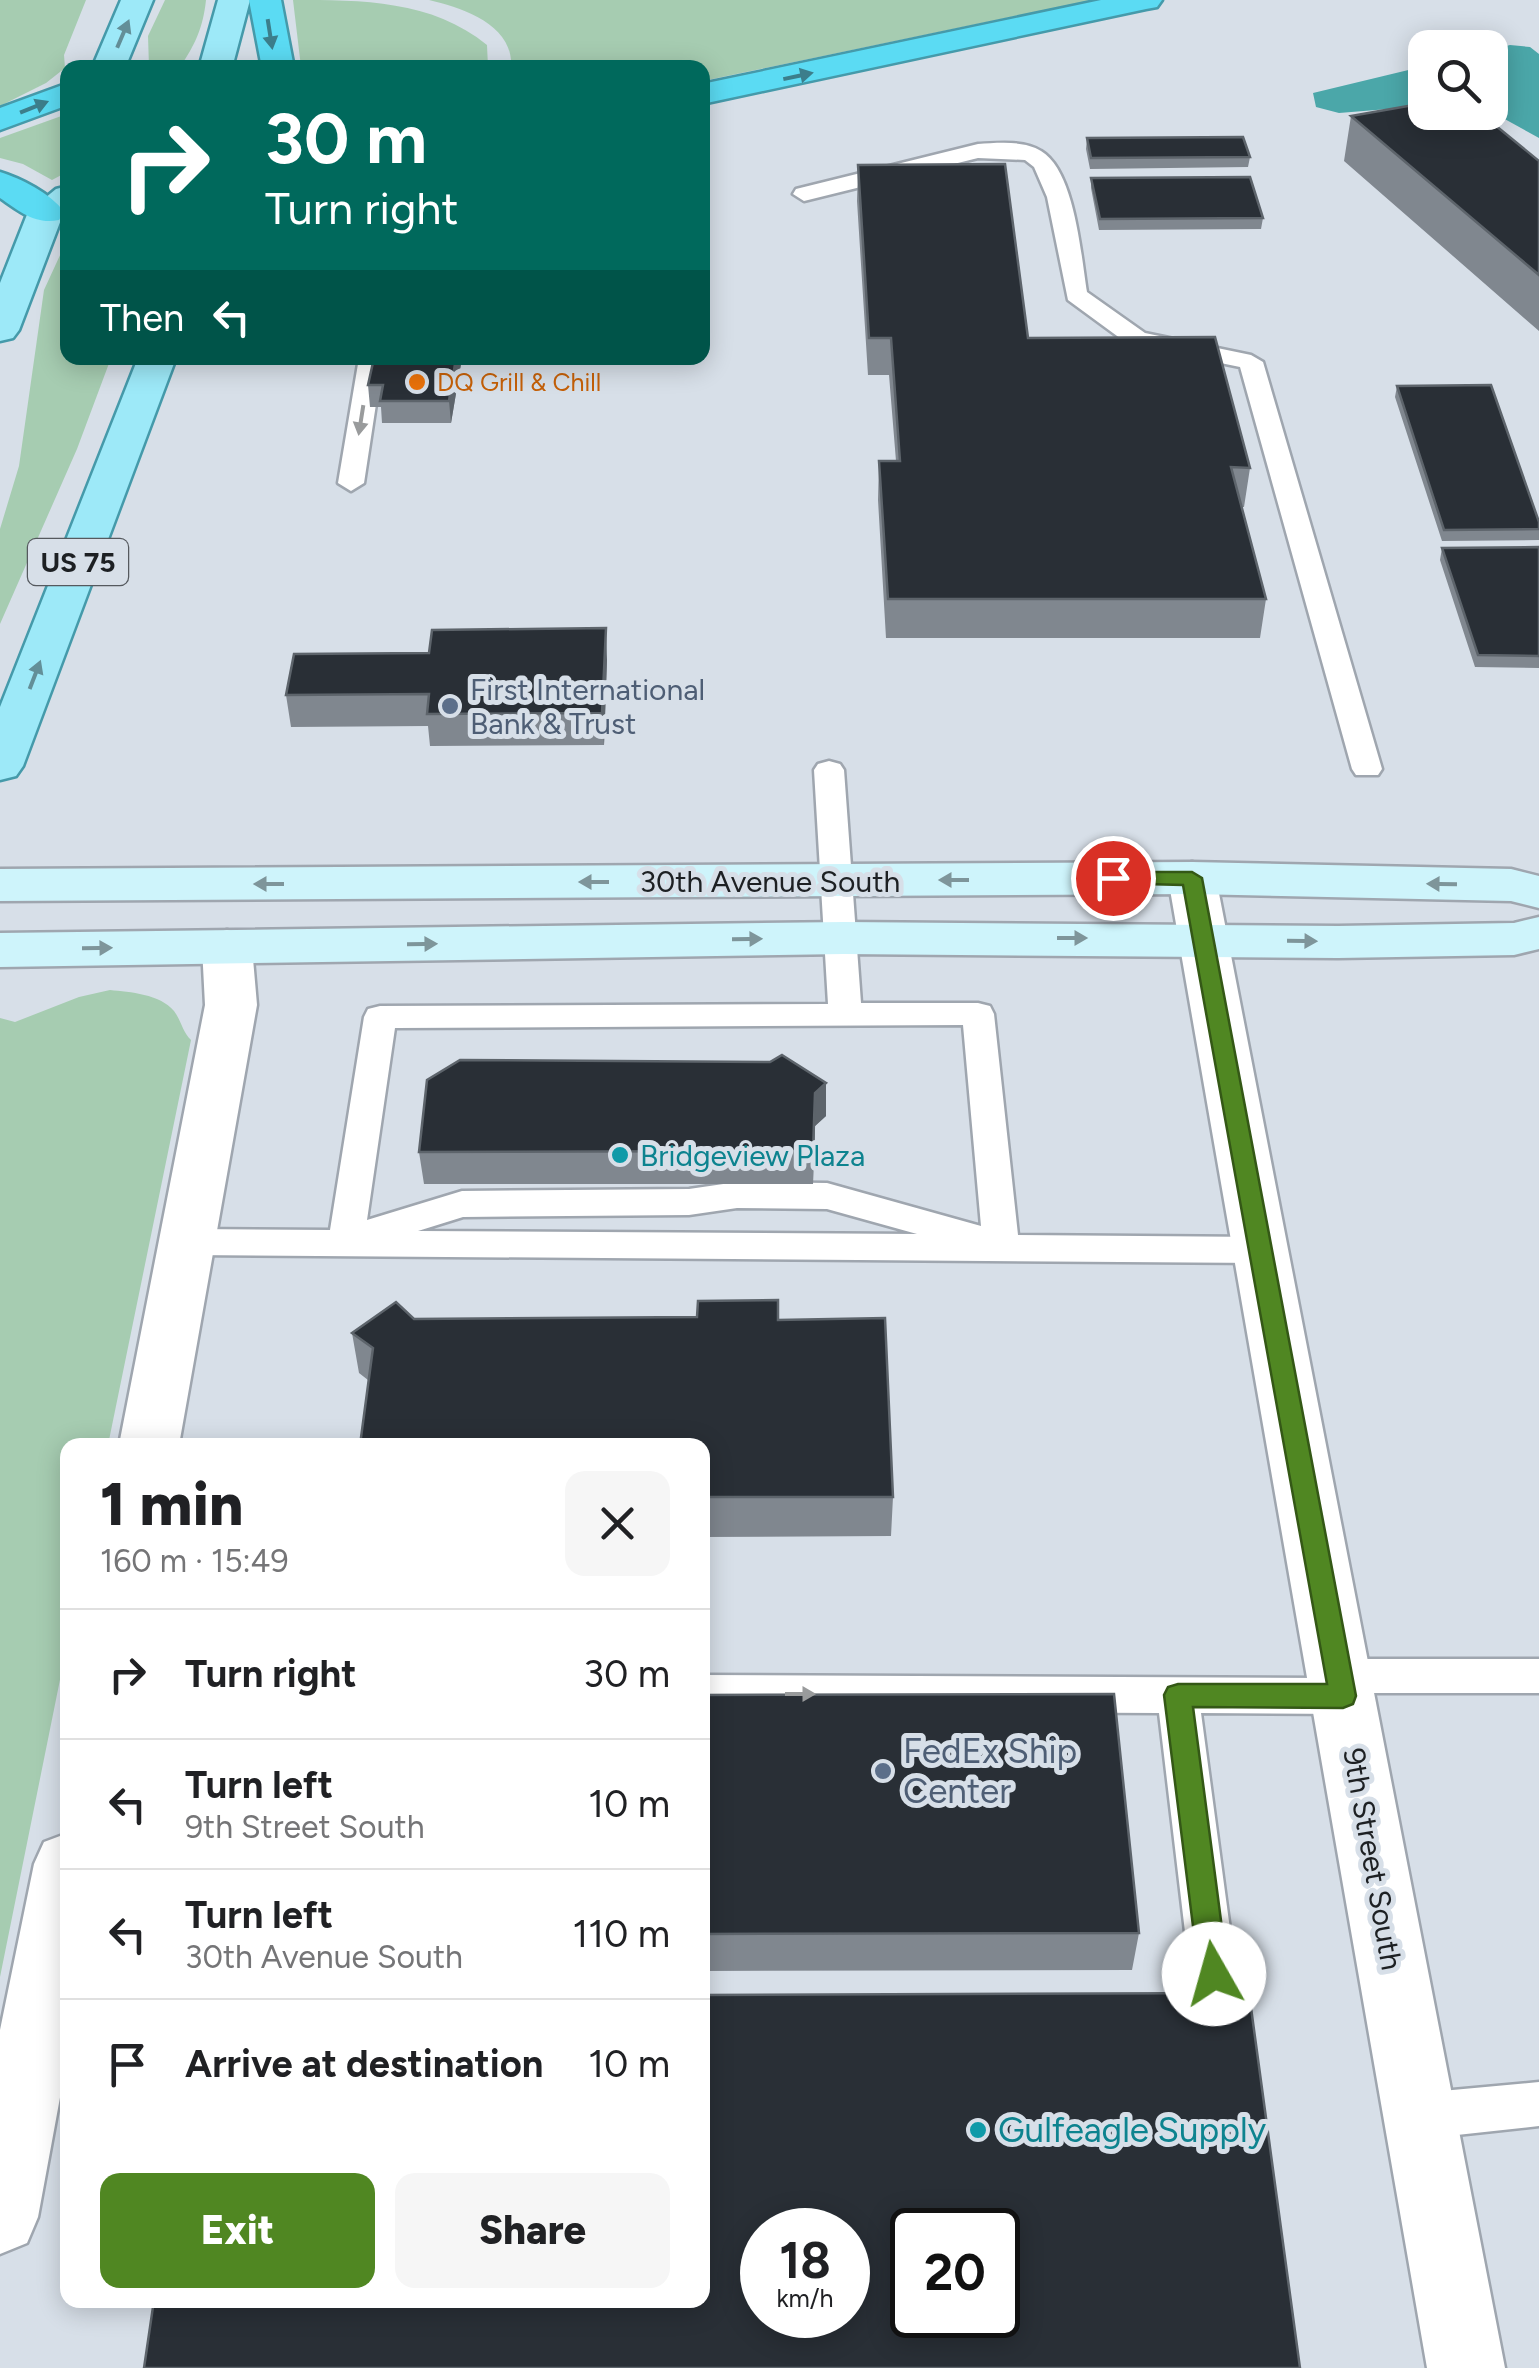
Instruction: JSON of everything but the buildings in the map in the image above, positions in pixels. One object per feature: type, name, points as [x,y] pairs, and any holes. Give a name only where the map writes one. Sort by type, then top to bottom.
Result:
[{"type":"highway","points":[[265,0],[276,60]]},
{"type":"highway","points":[[710,92],[1146,0]]},
{"type":"highway","points":[[0,120],[60,97]]},
{"type":"highway","points":[[0,183],[57,204]]},
{"type":"main road","points":[[111,60],[137,0]]},
{"type":"main road","points":[[218,60],[234,0]]},
{"type":"main road","points":[[0,330],[57,204]]},
{"type":"main road","name":"US 75","points":[[0,766],[153,365]]},
{"type":"street","name":"30th Avenue South","points":[[0,884],[1192,878],[1511,885],[1539,892]]},
{"type":"street","name":"9th Street South","points":[[1192,878],[1466,2368]]},
{"type":"street","name":"30th Avenue South","points":[[0,950],[844,938],[1475,940],[1514,939],[1539,933]]},
{"type":"street","points":[[150,1438],[190,1242],[231,1005],[227,946]]},
{"type":"street","points":[[0,2216],[60,1907]]},
{"type":"lane","points":[[804,194],[978,151],[1004,150],[1034,156],[1053,176],[1076,295],[1136,338],[1251,362],[1366,769]]},
{"type":"lane","points":[[351,483],[370,365]]},
{"type":"lane","points":[[829,770],[844,938],[845,1014]]},
{"type":"lane","points":[[346,1240],[380,1017],[978,1014],[1001,1245]]},
{"type":"lane","points":[[346,1240],[462,1204],[689,1202],[737,1195],[827,1196],[1001,1245]]},
{"type":"lane","points":[[190,1242],[346,1240],[1262,1250]]},
{"type":"lane","points":[[710,1693],[1178,1695],[1539,1676]]},
{"type":"lane","points":[[1178,1695],[1214,1974]]},
{"type":"lane","points":[[1420,2116],[1539,2104]]},
{"type":"green space","points":[[0,0],[86,0],[64,60],[60,60],[60,72],[0,106]]},
{"type":"green space","points":[[165,0],[206,0],[194,44],[184,60],[149,60],[148,36]]},
{"type":"green space","points":[[293,0],[370,2],[420,11],[466,30],[487,45],[488,60],[300,60]]},
{"type":"green space","points":[[429,0],[1093,0],[710,80],[710,60],[511,60],[504,40],[495,29],[457,8]]},
{"type":"green space","points":[[60,117],[60,176],[52,180],[23,164],[0,158],[0,138]]},
{"type":"green space","points":[[60,255],[60,365],[108,365],[77,449],[0,624],[0,529],[19,466],[44,290]]},
{"type":"green space","points":[[110,990],[161,1001],[174,1011],[191,1040],[109,1438],[60,1438],[60,1680],[0,1977],[0,1018],[15,1022],[79,997]]},
{"type":"water","points":[[1508,46],[1530,47],[1539,54],[1539,138],[1508,121]]},
{"type":"water","points":[[1408,70],[1408,107],[1339,113],[1316,107],[1313,93]]},
{"type":"place","name":"DQ Grill & Chill","points":[[417,382]]},
{"type":"place","name":"First International Bank & Trust","points":[[450,706]]},
{"type":"place","name":"Bridgeview Plaza","points":[[620,1155]]},
{"type":"place","name":"FedEx Ship Center","points":[[883,1771]]},
{"type":"place","name":"Gulfeagle Supply","points":[[978,2130]]},
{"type":"route","points":[[1113,878],[1192,878],[1343,1696],[1178,1695],[1214,1974]]}]
